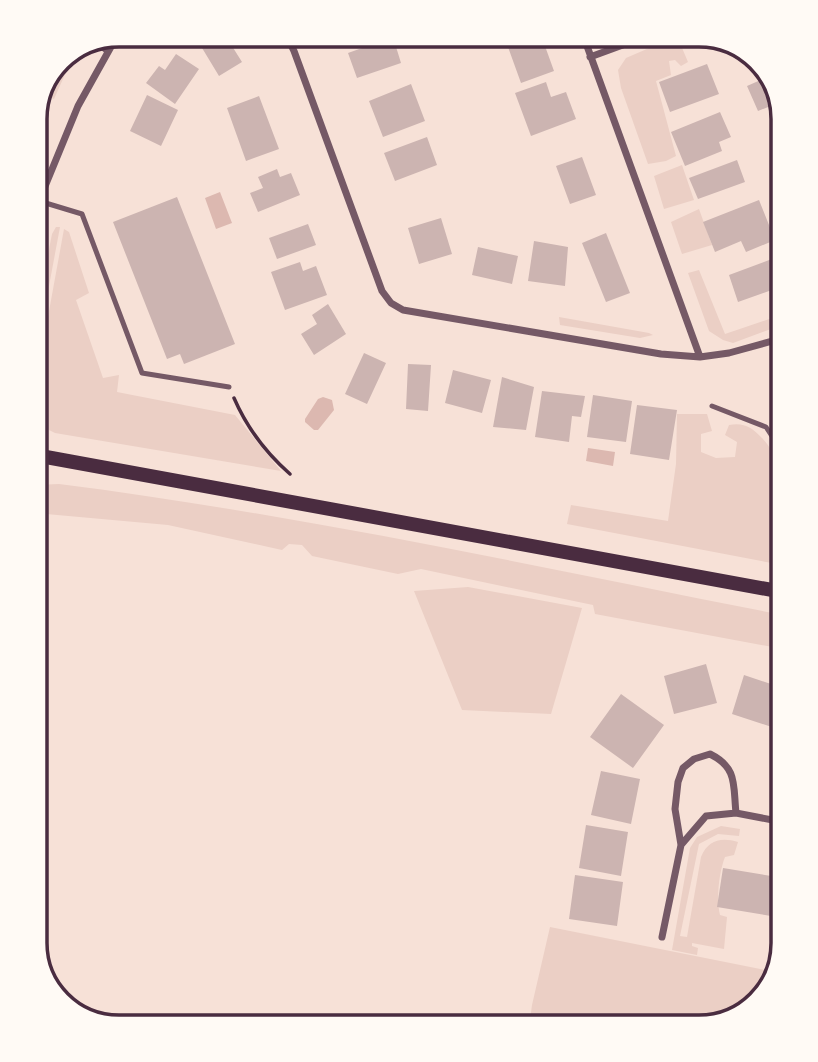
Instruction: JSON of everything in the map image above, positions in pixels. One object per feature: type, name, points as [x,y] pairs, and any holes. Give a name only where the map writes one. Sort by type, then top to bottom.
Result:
[{"type":"main road","points":[[47,457],[771,591]]},
{"type":"street","points":[[292,47],[382,291],[391,303],[403,310],[661,354],[700,357],[729,353],[771,341]]},
{"type":"street","points":[[587,47],[700,357]]},
{"type":"street","points":[[590,57],[617,47]]},
{"type":"street","points":[[47,182],[78,106],[110,48]]},
{"type":"street","points":[[662,937],[681,845],[675,809],[678,782],[683,768],[694,759],[710,754],[721,760],[732,773],[736,813]]},
{"type":"street","points":[[681,845],[706,816],[736,813],[771,820]]},
{"type":"lane","points":[[47,203],[82,214],[142,373],[229,387]]},
{"type":"lane","points":[[712,406],[766,427],[771,435]]},
{"type":"path","points":[[229,387],[243,420],[269,455],[290,474]]},
{"type":"shaded area","points":[[652,47],[682,47],[688,62],[681,66],[675,60],[669,61],[671,75],[656,81],[676,156],[666,161],[648,164],[621,88],[618,70],[626,58]]},
{"type":"shaded area","points":[[68,68],[54,99],[51,98],[53,92]]},
{"type":"shaded area","points":[[682,165],[694,200],[664,209],[654,176]]},
{"type":"shaded area","points":[[220,192],[232,223],[216,229],[205,198]]},
{"type":"shaded area","points":[[699,209],[712,245],[682,254],[671,222]]},
{"type":"shaded area","points":[[56,227],[60,227],[47,297],[47,259]]},
{"type":"shaded area","points":[[64,229],[69,232],[89,293],[76,300],[103,378],[119,375],[117,392],[235,415],[281,471],[55,433],[47,429],[47,322]]},
{"type":"shaded area","points":[[699,270],[725,334],[771,318],[771,329],[733,343],[709,331],[688,273]]},
{"type":"shaded area","points":[[559,317],[653,335],[640,338],[560,325]]},
{"type":"shaded area","points":[[323,397],[332,400],[334,410],[318,430],[314,430],[305,419],[318,399]]},
{"type":"shaded area","points":[[677,414],[707,414],[712,431],[701,434],[701,452],[716,458],[735,457],[737,442],[725,435],[729,425],[751,428],[762,438],[771,450],[771,563],[567,524],[571,505],[668,521],[676,464]]},
{"type":"shaded area","points":[[588,448],[615,452],[613,466],[586,461]]},
{"type":"shaded area","points":[[47,484],[150,497],[332,527],[771,613],[771,647],[595,614],[593,605],[421,569],[398,574],[312,556],[302,545],[289,544],[282,550],[168,525],[47,514]]},
{"type":"shaded area","points":[[468,587],[582,608],[551,714],[462,710],[414,591]]},
{"type":"shaded area","points":[[721,826],[740,829],[739,836],[718,834],[699,844],[680,936],[687,937],[704,851],[716,841],[738,842],[734,855],[725,857],[720,878],[720,915],[727,917],[724,949],[692,943],[692,946],[698,948],[697,955],[672,950],[690,848],[697,837]]},
{"type":"shaded area","points":[[550,927],[765,970],[759,983],[739,1003],[713,1013],[531,1015]]},
{"type":"building","points":[[201,47],[233,47],[242,62],[219,76]]},
{"type":"building","points":[[365,47],[396,47],[401,63],[357,78],[348,53]]},
{"type":"building","points":[[508,47],[545,47],[554,71],[521,83]]},
{"type":"building","points":[[176,54],[199,69],[175,104],[146,83],[159,66],[165,70]]},
{"type":"building","points":[[707,64],[719,94],[670,112],[659,82]]},
{"type":"building","points":[[760,80],[769,106],[758,111],[747,86]]},
{"type":"building","points":[[546,82],[551,97],[566,92],[576,119],[531,136],[515,93]]},
{"type":"building","points":[[411,84],[425,121],[383,137],[369,101]]},
{"type":"building","points":[[147,95],[178,110],[161,146],[130,131]]},
{"type":"building","points":[[259,96],[279,149],[246,161],[227,108]]},
{"type":"building","points":[[720,112],[731,137],[719,142],[722,151],[685,166],[671,132]]},
{"type":"building","points":[[427,137],[437,165],[395,181],[384,153]]},
{"type":"building","points":[[582,157],[596,195],[570,204],[556,166]]},
{"type":"building","points":[[737,160],[745,182],[698,199],[689,178]]},
{"type":"building","points":[[277,169],[280,177],[291,173],[300,195],[258,212],[250,193],[263,188],[258,177]]},
{"type":"building","points":[[177,197],[235,344],[184,364],[180,354],[167,359],[113,222]]},
{"type":"building","points":[[759,200],[771,230],[771,242],[746,252],[741,241],[715,252],[703,222]]},
{"type":"building","points":[[441,218],[452,254],[419,264],[408,228]]},
{"type":"building","points":[[308,224],[316,245],[277,259],[269,238]]},
{"type":"building","points":[[606,233],[630,293],[606,302],[582,243]]},
{"type":"building","points":[[534,241],[568,247],[565,286],[528,281]]},
{"type":"building","points":[[478,247],[518,256],[512,284],[472,275]]},
{"type":"building","points":[[771,259],[771,290],[738,302],[729,275]]},
{"type":"building","points":[[300,262],[303,271],[316,266],[327,295],[285,310],[271,272]]},
{"type":"building","points":[[328,304],[346,334],[314,355],[301,334],[317,324],[312,315]]},
{"type":"building","points":[[364,353],[386,363],[367,404],[345,394]]},
{"type":"building","points":[[408,364],[431,365],[428,411],[406,409]]},
{"type":"building","points":[[453,370],[491,380],[482,413],[445,403]]},
{"type":"building","points":[[502,377],[534,387],[526,430],[493,427]]},
{"type":"building","points":[[542,391],[585,396],[581,417],[572,416],[569,442],[535,437]]},
{"type":"building","points":[[593,395],[632,401],[626,442],[587,437]]},
{"type":"building","points":[[637,405],[677,410],[669,460],[630,454]]},
{"type":"building","points":[[706,664],[717,703],[674,714],[664,676]]},
{"type":"building","points":[[744,675],[771,684],[771,727],[732,714]]},
{"type":"building","points":[[621,694],[664,725],[633,768],[590,737]]},
{"type":"building","points":[[601,771],[640,779],[631,824],[591,815]]},
{"type":"building","points":[[586,825],[628,832],[621,876],[579,868]]},
{"type":"building","points":[[723,868],[771,876],[771,916],[717,907]]},
{"type":"building","points":[[575,875],[623,882],[617,926],[569,919]]}]
